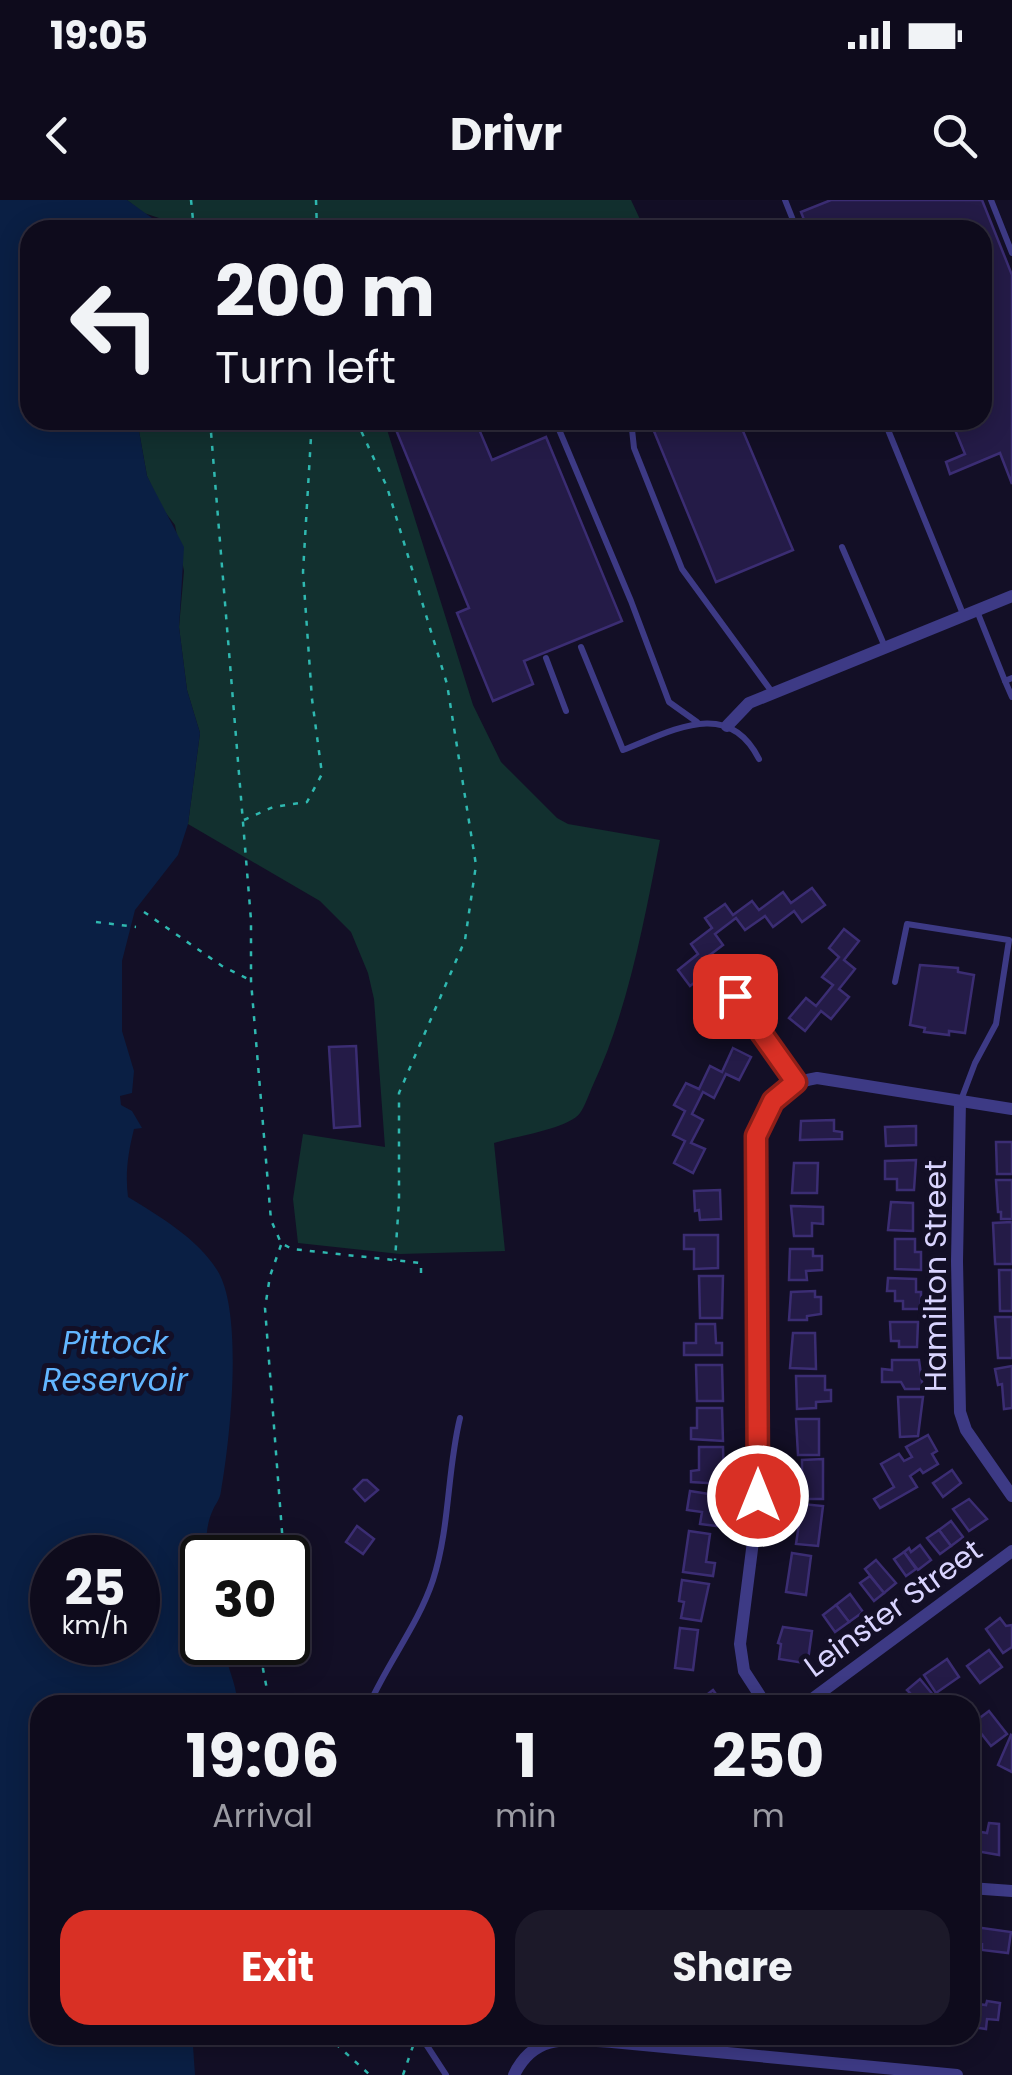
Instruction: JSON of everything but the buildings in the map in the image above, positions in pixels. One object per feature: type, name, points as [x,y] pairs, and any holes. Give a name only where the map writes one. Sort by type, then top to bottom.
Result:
[{"type":"street","points":[[726,726],[748,703],[1012,596]]},
{"type":"street","points":[[760,1695],[744,1671],[740,1644],[758,1494],[756,1136],[773,1101],[796,1082],[817,1078],[1012,1108]]},
{"type":"street","name":"Hamilton Street","points":[[960,1101],[960,1412],[975,1445],[1012,1496]]},
{"type":"street","name":"Leinster Street","points":[[818,1695],[1012,1551]]},
{"type":"street","points":[[980,1889],[1012,1891]]},
{"type":"street","points":[[514,2075],[522,2060],[542,2045]]},
{"type":"street","points":[[678,2045],[957,2075]]},
{"type":"lane","points":[[991,200],[1012,253]]},
{"type":"lane","points":[[560,430],[669,702],[696,722]]},
{"type":"lane","points":[[632,430],[634,448],[682,570],[773,692]]},
{"type":"lane","points":[[888,430],[970,613],[1009,679],[1012,698]]},
{"type":"lane","points":[[842,547],[885,647]]},
{"type":"lane","points":[[581,647],[624,750],[696,722],[726,726],[749,740],[759,759]]},
{"type":"lane","points":[[546,658],[566,711]]},
{"type":"lane","points":[[895,982],[907,924],[1009,940],[996,1024],[960,1101]]},
{"type":"lane","points":[[735,996],[796,1082]]},
{"type":"lane","points":[[374,1695],[432,1585],[444,1535],[453,1446],[460,1418]]},
{"type":"lane","points":[[425,2045],[446,2075]]},
{"type":"path","points":[[211,430],[271,1220],[282,1243],[304,1253],[421,1263],[421,1275]]},
{"type":"path","points":[[243,821],[273,807],[307,802],[322,774],[302,572],[311,430]]},
{"type":"path","points":[[360,430],[386,487],[448,684],[476,865],[464,940],[398,1093],[399,1201],[394,1262]]},
{"type":"path","points":[[144,912],[222,966],[251,981]]},
{"type":"path","points":[[96,922],[136,927]]},
{"type":"path","points":[[282,1243],[270,1276],[265,1308],[282,1535]]},
{"type":"path","points":[[263,1665],[268,1695]]},
{"type":"path","points":[[337,2045],[370,2075]]},
{"type":"path","points":[[403,2075],[414,2045]]},
{"type":"green space","points":[[127,200],[631,200],[640,220],[165,220],[144,213]]},
{"type":"green space","points":[[139,430],[387,430],[473,705],[501,762],[557,818],[568,824],[660,840],[625,996],[582,1110],[574,1119],[553,1128],[494,1143],[505,1251],[400,1254],[298,1243],[293,1199],[303,1134],[385,1147],[374,999],[351,932],[320,901],[188,824],[200,733],[187,690],[179,627],[184,571],[175,525],[147,476]]},
{"type":"water","name":"Pittock Reservoir","points":[[0,200],[127,200],[152,218],[20,220],[20,430],[139,430],[147,476],[184,547],[179,627],[187,690],[200,733],[188,824],[178,855],[135,910],[122,961],[122,1031],[134,1071],[132,1093],[120,1096],[121,1105],[132,1111],[142,1128],[134,1129],[130,1146],[128,1197],[177,1229],[209,1258],[225,1290],[233,1345],[231,1410],[220,1494],[207,1535],[180,1535],[180,1665],[228,1665],[236,1695],[30,1695],[30,2045],[193,2046],[195,2075],[0,2075]]},
{"type":"route","points":[[735,996],[796,1082],[764,1113],[756,1136],[758,1496]]}]
